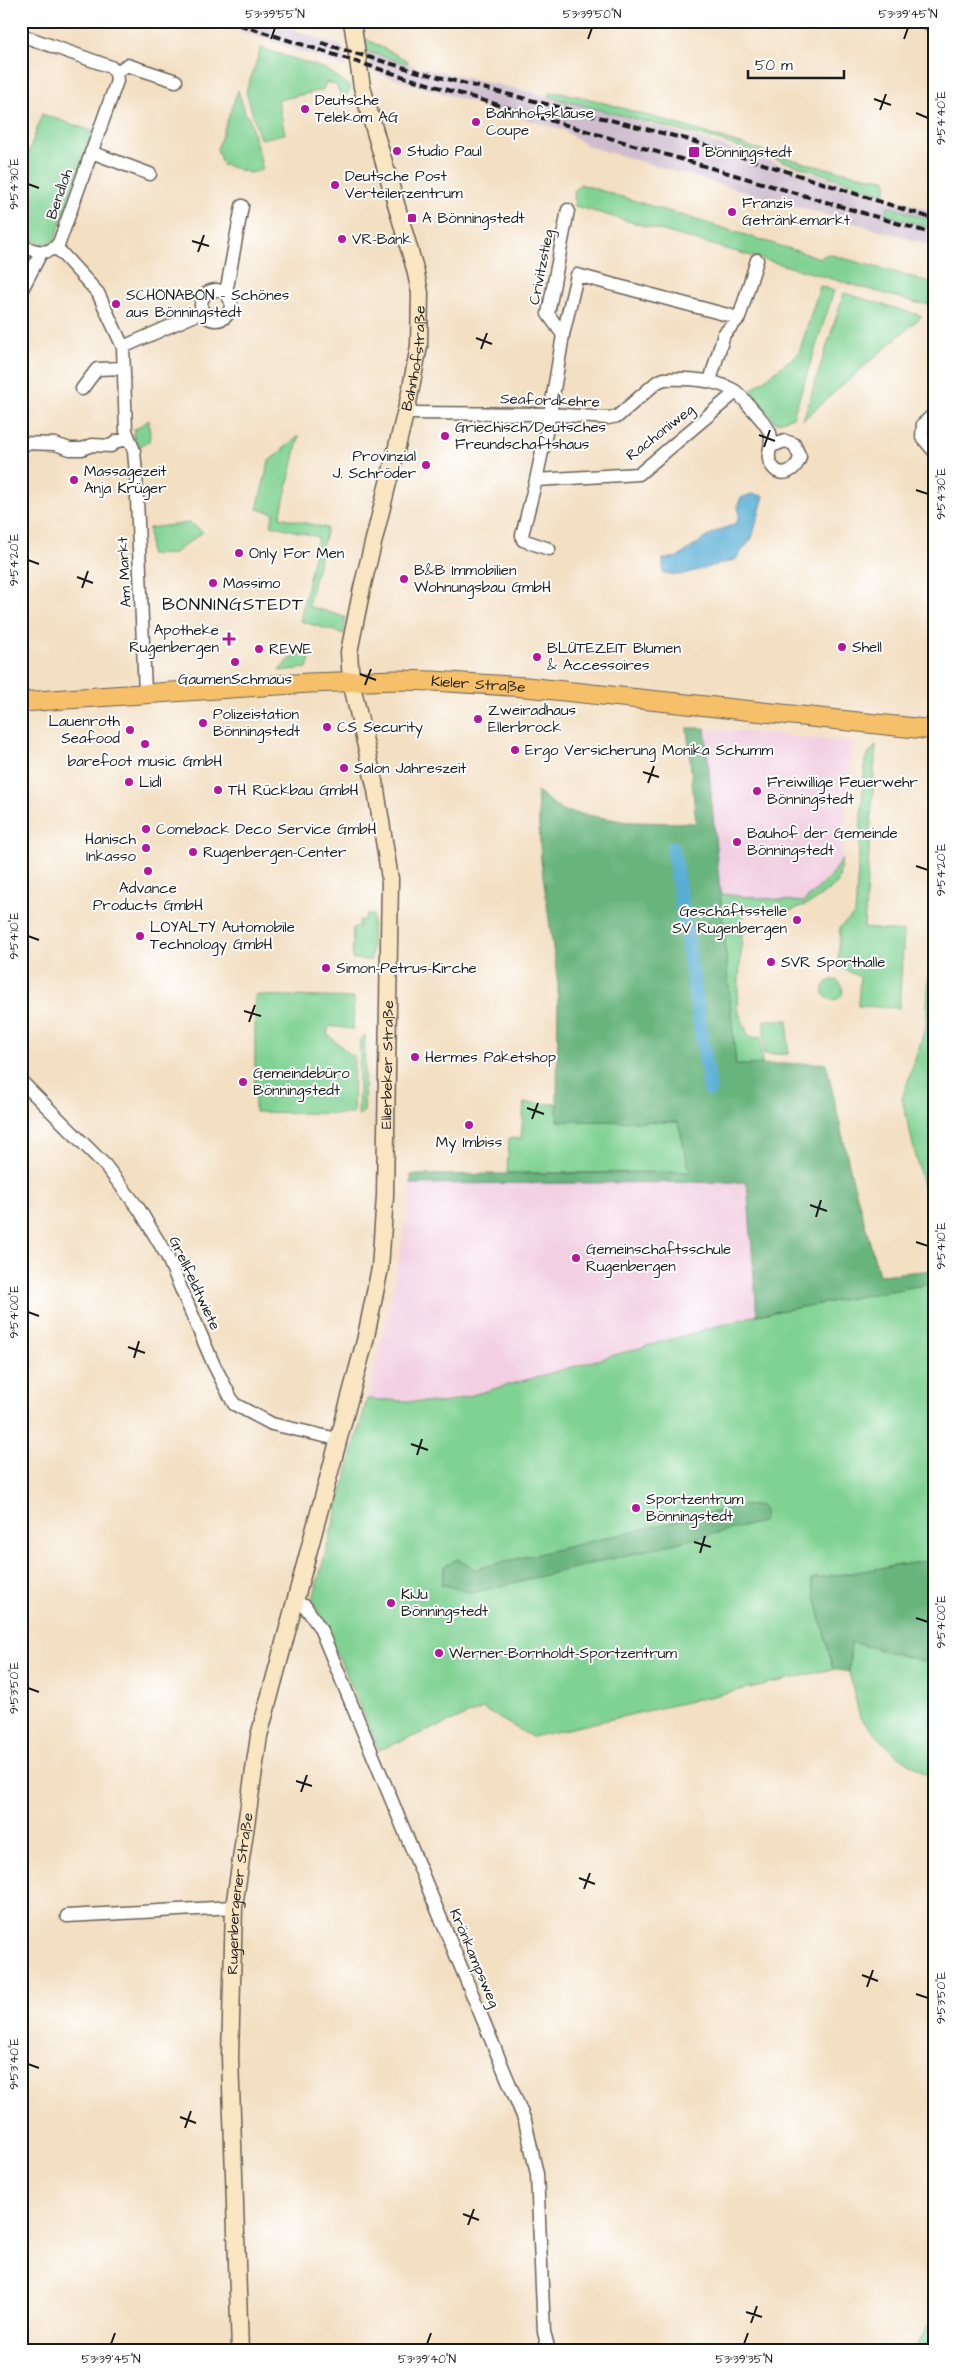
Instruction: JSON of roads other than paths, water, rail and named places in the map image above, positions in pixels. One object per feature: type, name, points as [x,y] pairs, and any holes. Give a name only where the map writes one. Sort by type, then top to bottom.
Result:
[{"type":"main road","name":"Bahnhofstraße","points":[[351,681],[349,652],[358,607],[405,413],[419,346],[420,293],[365,96],[352,29]]},
{"type":"main road","name":"Kieler Straße","points":[[21,702],[145,692],[351,681],[433,681],[526,687],[934,730]]},
{"type":"main road","name":"Ellerbeker Straße","points":[[336,1443],[364,1341],[380,1268],[385,1196],[387,1113],[390,878],[376,790],[351,681]]},
{"type":"main road","name":"Rugenbergener Straße","points":[[240,2351],[230,2057],[234,1907],[259,1736],[336,1443]]},
{"type":"street","points":[[926,21],[934,28]]},
{"type":"street","points":[[21,35],[111,67],[116,73],[127,65],[176,81]]},
{"type":"street","name":"Bendloh","points":[[56,247],[117,81],[116,73]]},
{"type":"street","points":[[92,152],[150,174]]},
{"type":"street","points":[[226,293],[220,289],[205,293],[200,305],[202,312],[210,319],[223,319],[228,314],[231,305],[226,293],[242,206]]},
{"type":"street","name":"Crivitzstieg","points":[[563,335],[548,314],[568,210]]},
{"type":"street","points":[[21,246],[41,253],[56,247],[98,293],[123,347],[126,431],[132,445]]},
{"type":"street","points":[[21,291],[41,253]]},
{"type":"street","points":[[710,381],[724,334],[739,318],[757,260]]},
{"type":"street","points":[[549,549],[528,543],[523,540],[522,535],[550,414],[576,271],[739,318]]},
{"type":"street","points":[[123,347],[202,312]]},
{"type":"street","points":[[82,389],[97,369],[124,368]]},
{"type":"street","name":"Seafordkehre","points":[[405,413],[550,414],[608,418],[618,416],[657,382],[664,379],[710,381],[736,392],[760,417],[770,432],[772,446]]},
{"type":"street","name":"Rachoniweg","points":[[536,480],[638,474],[736,392]]},
{"type":"street","points":[[934,414],[922,424],[922,436],[934,451]]},
{"type":"street","points":[[21,443],[55,444],[70,449],[82,449],[92,445],[111,446],[117,441],[132,445]]},
{"type":"street","name":"Am Markt","points":[[132,445],[145,692]]},
{"type":"street","name":"Grellfeldtwiete","points":[[21,1081],[105,1165],[139,1209],[167,1256],[213,1363],[234,1404],[272,1424],[336,1443]]},
{"type":"street","name":"Krönkampsweg","points":[[295,1603],[304,1606],[320,1628],[525,2121],[537,2174],[544,2332],[549,2351]]},
{"type":"street","points":[[67,1916],[234,1907]]},
{"type":"water","points":[[751,494],[764,496],[752,538],[735,560],[680,575],[663,573],[663,559],[678,557],[711,534],[736,523],[739,517],[738,504],[741,498]]},
{"type":"waterway","points":[[673,848],[710,1090]]},
{"type":"railway","points":[[228,21],[414,80],[934,234]]},
{"type":"railway","points":[[321,43],[419,72],[686,139],[934,219]]},
{"type":"place","name":"Deutsche Telekom AG","points":[[305,109]]},
{"type":"place","name":"Bahnhofsklause Coupe","points":[[476,122]]},
{"type":"place","name":"Studio Paul","points":[[397,151]]},
{"type":"place","name":"Bönningstedt","points":[[694,152]]},
{"type":"place","name":"Deutsche Post Verteilerzentrum","points":[[335,185]]},
{"type":"place","name":"Franzis Getränkemarkt","points":[[732,212]]},
{"type":"place","name":"A Bönningstedt","points":[[412,218]]},
{"type":"place","name":"VR-Bank","points":[[342,239]]},
{"type":"place","name":"SCHÖNABÖN - Schönes aus Bönningstedt","points":[[116,304]]},
{"type":"place","name":"Griechisch/Deutsches Freundschaftshaus","points":[[445,436]]},
{"type":"place","name":"Provinzial J. Schröder","points":[[426,465]]},
{"type":"place","name":"Massagezeit Anja Krüger","points":[[74,480]]},
{"type":"place","name":"Only For Men","points":[[239,553]]},
{"type":"place","name":"B&B Immobilien Wohnungsbau GmbH","points":[[404,579]]},
{"type":"place","name":"Massimo","points":[[213,583]]},
{"type":"place","name":"Apotheke Rugenbergen","points":[[229,639]]},
{"type":"place","name":"Shell","points":[[842,647]]},
{"type":"place","name":"REWE","points":[[259,649]]},
{"type":"place","name":"BLÜTEZEIT Blumen & Accessoires","points":[[537,657]]},
{"type":"place","name":"GaumenSchmaus","points":[[235,662]]},
{"type":"place","name":"Zweiradhaus Ellerbrock","points":[[478,719]]},
{"type":"place","name":"Polizeistation Bönningstedt","points":[[203,723]]},
{"type":"place","name":"CS Security","points":[[327,727]]},
{"type":"place","name":"Lauenroth Seafood","points":[[130,730]]},
{"type":"place","name":"barefoot music GmbH","points":[[145,744]]},
{"type":"place","name":"Ergo Versicherung Monika Schumm","points":[[515,750]]},
{"type":"place","name":"Salon Jahreszeit","points":[[344,768]]},
{"type":"place","name":"Lidl","points":[[129,782]]},
{"type":"place","name":"TH Rückbau GmbH","points":[[218,790]]},
{"type":"place","name":"Freiwillige Feuerwehr Bönningstedt","points":[[757,791]]},
{"type":"place","name":"Comeback Deco Service GmbH","points":[[146,829]]},
{"type":"place","name":"Bauhof der Gemeinde Bönningstedt","points":[[737,842]]},
{"type":"place","name":"Hanisch Inkasso","points":[[146,848]]},
{"type":"place","name":"Rugenbergen-Center","points":[[193,852]]},
{"type":"place","name":"Advance Products GmbH","points":[[148,871]]},
{"type":"place","name":"Geschäftsstelle SV Rugenbergen","points":[[797,920]]},
{"type":"place","name":"LOYALTY Automobile Technology GmbH","points":[[140,936]]},
{"type":"place","name":"SVR Sporthalle","points":[[771,962]]},
{"type":"place","name":"Simon-Petrus-Kirche","points":[[326,968]]},
{"type":"place","name":"Hermes Paketshop","points":[[415,1057]]},
{"type":"place","name":"Gemeindebüro Bönningstedt","points":[[243,1082]]},
{"type":"place","name":"My Imbiss","points":[[469,1125]]},
{"type":"place","name":"Gemeinschaftsschule Rugenbergen","points":[[576,1258]]},
{"type":"place","name":"Sportzentrum Bönningstedt","points":[[636,1508]]},
{"type":"place","name":"KiJu Bönningstedt","points":[[391,1603]]},
{"type":"place","name":"Werner-Bornholdt-Sportzentrum","points":[[439,1653]]},
{"type":"district","name":"BÖNNINGSTEDT","points":[[233,604]]}]
